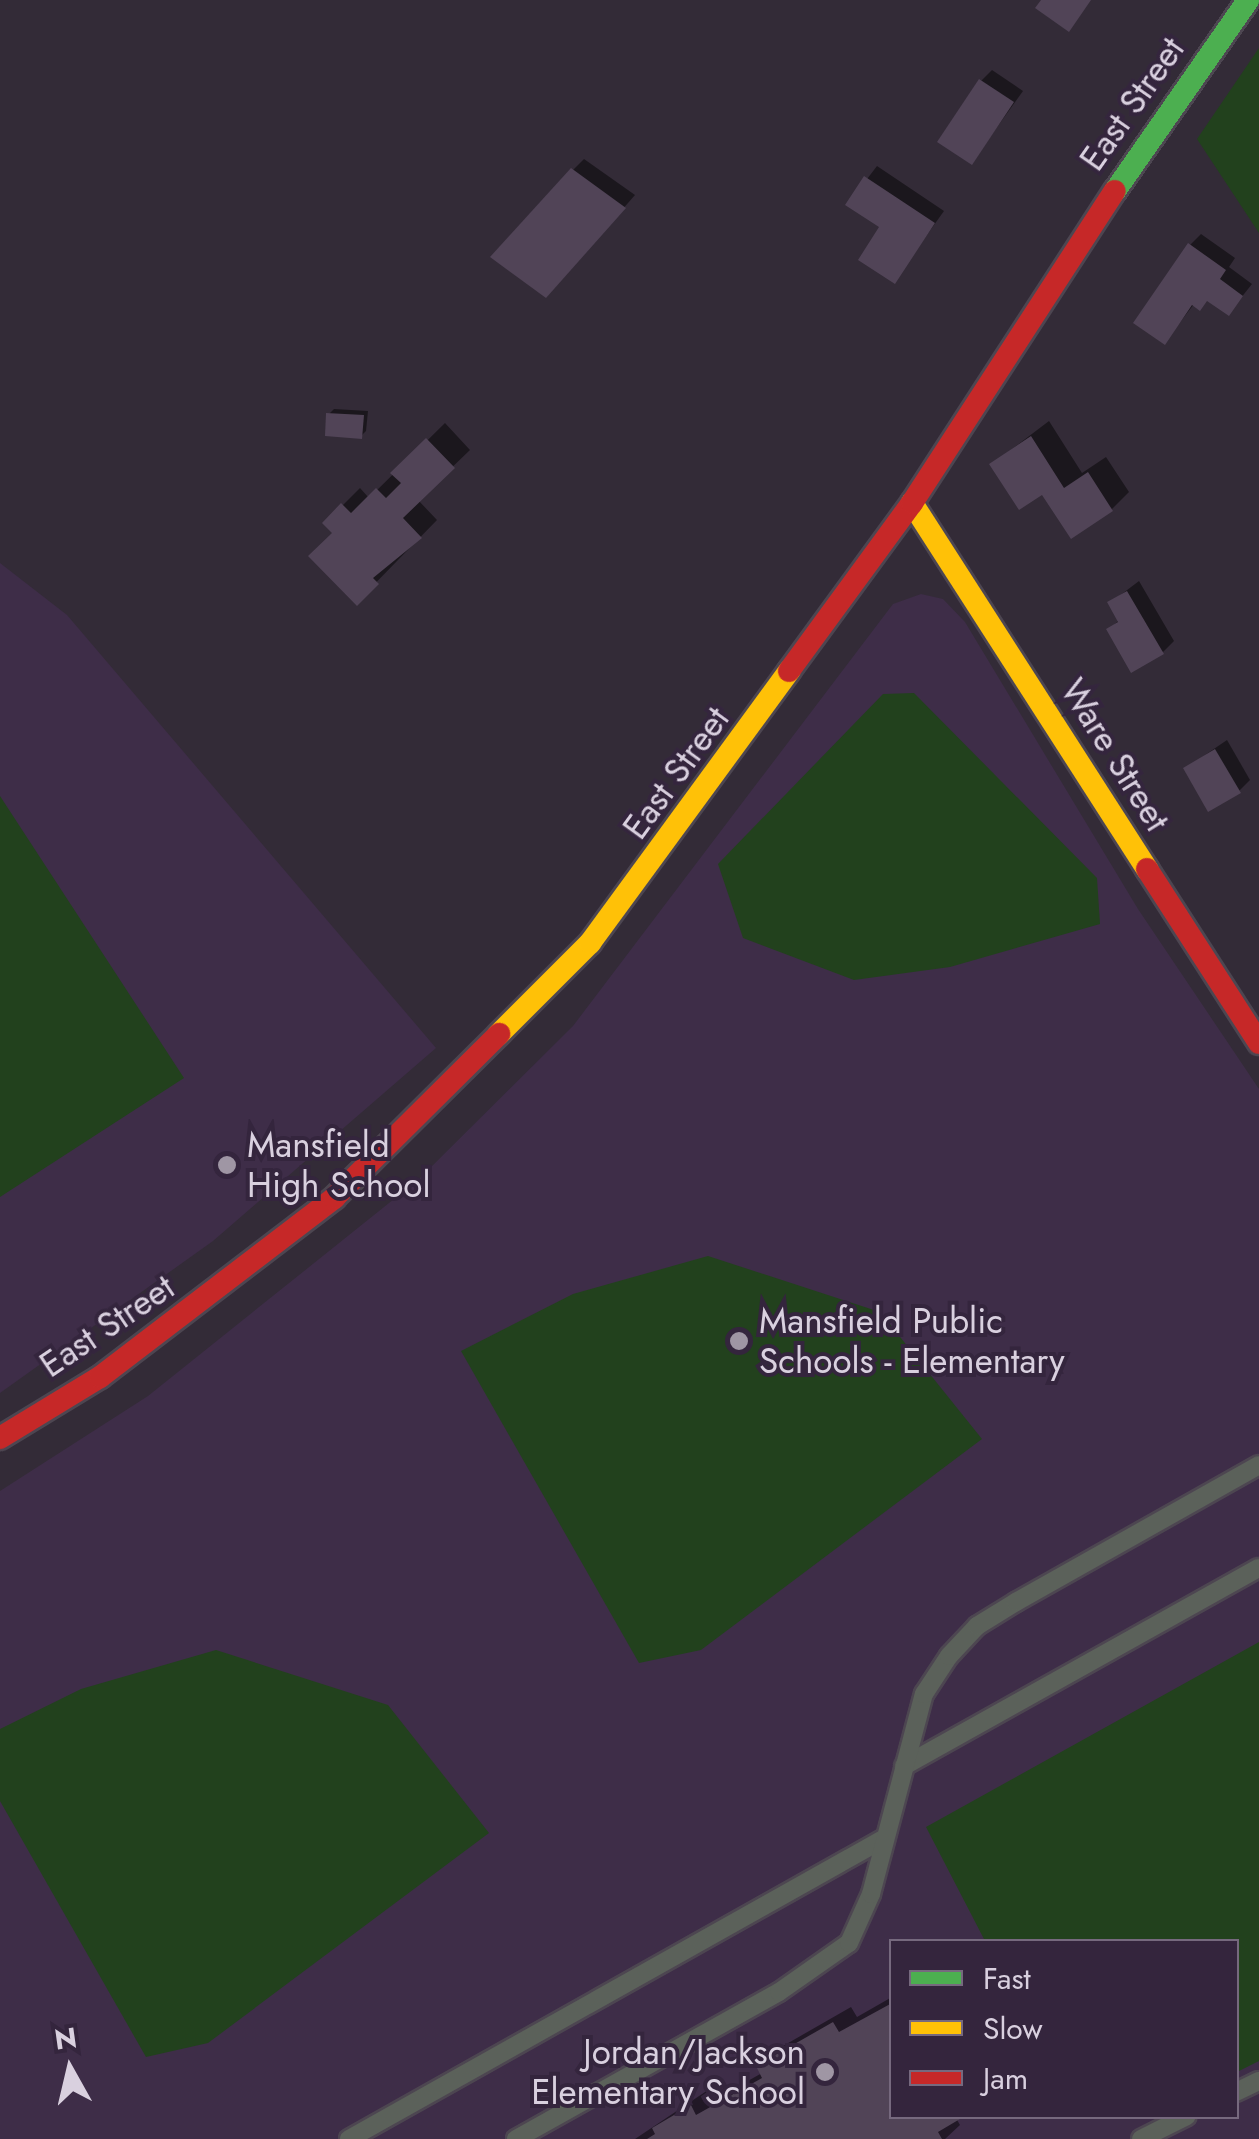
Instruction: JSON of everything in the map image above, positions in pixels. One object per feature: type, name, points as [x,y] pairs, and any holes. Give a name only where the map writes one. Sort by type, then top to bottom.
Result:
[{"type":"main road","name":"East Street","points":[[0,1438],[100,1377],[232,1282],[334,1198],[520,1017],[662,853],[912,502],[1070,256],[1248,0]]},
{"type":"main road","name":"Ware Street","points":[[912,502],[1259,1043]]},
{"type":"lane","points":[[516,2139],[779,1992],[850,1942],[885,1838],[924,1694],[976,1626],[1258,1468]]},
{"type":"lane","points":[[904,1766],[1259,1568]]},
{"type":"lane","points":[[349,2139],[885,1838]]},
{"type":"lane","points":[[1141,2139],[1181,2119]]},
{"type":"shaded area","points":[[0,563],[67,615],[436,1048],[213,1241],[0,1393]]},
{"type":"shaded area","name":"Mansfield Public Schools - Elementary","points":[[921,594],[943,599],[965,622],[1138,909],[1259,1089],[1259,2139],[0,2139],[0,1491],[148,1396],[419,1179],[573,1026],[893,604]]},
{"type":"green space","points":[[1259,48],[1259,233],[1197,139]]},
{"type":"green space","points":[[914,693],[1097,878],[1100,924],[950,967],[854,980],[743,938],[718,864],[883,694]]},
{"type":"green space","points":[[0,796],[184,1078],[0,1197]]},
{"type":"green space","points":[[708,1256],[880,1312],[982,1439],[701,1650],[639,1663],[461,1351],[573,1294]]},
{"type":"green space","points":[[1259,1642],[1259,2061],[1239,2071],[1239,1939],[984,1939],[926,1827]]},
{"type":"green space","points":[[216,1650],[388,1705],[489,1833],[208,2043],[146,2057],[0,1801],[0,1729],[81,1689]]},
{"type":"building","points":[[1041,0],[1091,0],[1069,32],[1035,8]]},
{"type":"building","points":[[979,79],[1014,102],[972,165],[937,142]]},
{"type":"building","points":[[571,168],[626,208],[546,298],[490,257]]},
{"type":"building","points":[[864,176],[935,223],[895,284],[858,260],[879,227],[845,205]]},
{"type":"building","points":[[1188,243],[1226,270],[1220,279],[1243,296],[1229,316],[1207,301],[1200,311],[1192,305],[1165,345],[1133,323]]},
{"type":"building","points":[[326,413],[364,415],[362,439],[325,436]]},
{"type":"building","points":[[1031,436],[1064,488],[1088,472],[1113,511],[1071,539],[1042,495],[1019,510],[989,464]]},
{"type":"building","points":[[426,438],[455,468],[403,518],[422,538],[373,578],[379,584],[357,606],[308,556],[332,533],[322,523],[341,503],[351,513],[376,488],[386,498],[401,483],[390,473]]},
{"type":"building","points":[[1127,591],[1164,654],[1131,673],[1106,629],[1118,622],[1107,602]]},
{"type":"building","points":[[1215,749],[1241,793],[1208,812],[1183,768]]},
{"type":"building","name":"Jordan/Jackson Elementary School","points":[[889,2005],[889,2119],[960,2119],[938,2132],[942,2139],[647,2139],[655,2134],[652,2128],[691,2105],[696,2115],[762,2078],[756,2066],[833,2022],[839,2032]]},
{"type":"traffic: fast","points":[[1115,191],[1248,0]]},
{"type":"traffic: slow","points":[[912,503],[1147,869]]},
{"type":"traffic: slow","points":[[499,1034],[590,943],[789,671]]},
{"type":"traffic: jam","points":[[789,671],[912,503],[1115,191]]},
{"type":"traffic: jam","points":[[1147,869],[1259,1043]]},
{"type":"traffic: jam","points":[[0,1438],[100,1377],[334,1198],[499,1034]]},
{"type":"place","name":"Mansfield High School","points":[[227,1165]]},
{"type":"place","name":"Mansfield Public Schools - Elementary","points":[[739,1341]]},
{"type":"place","name":"Jordan/Jackson Elementary School","points":[[825,2072]]}]
